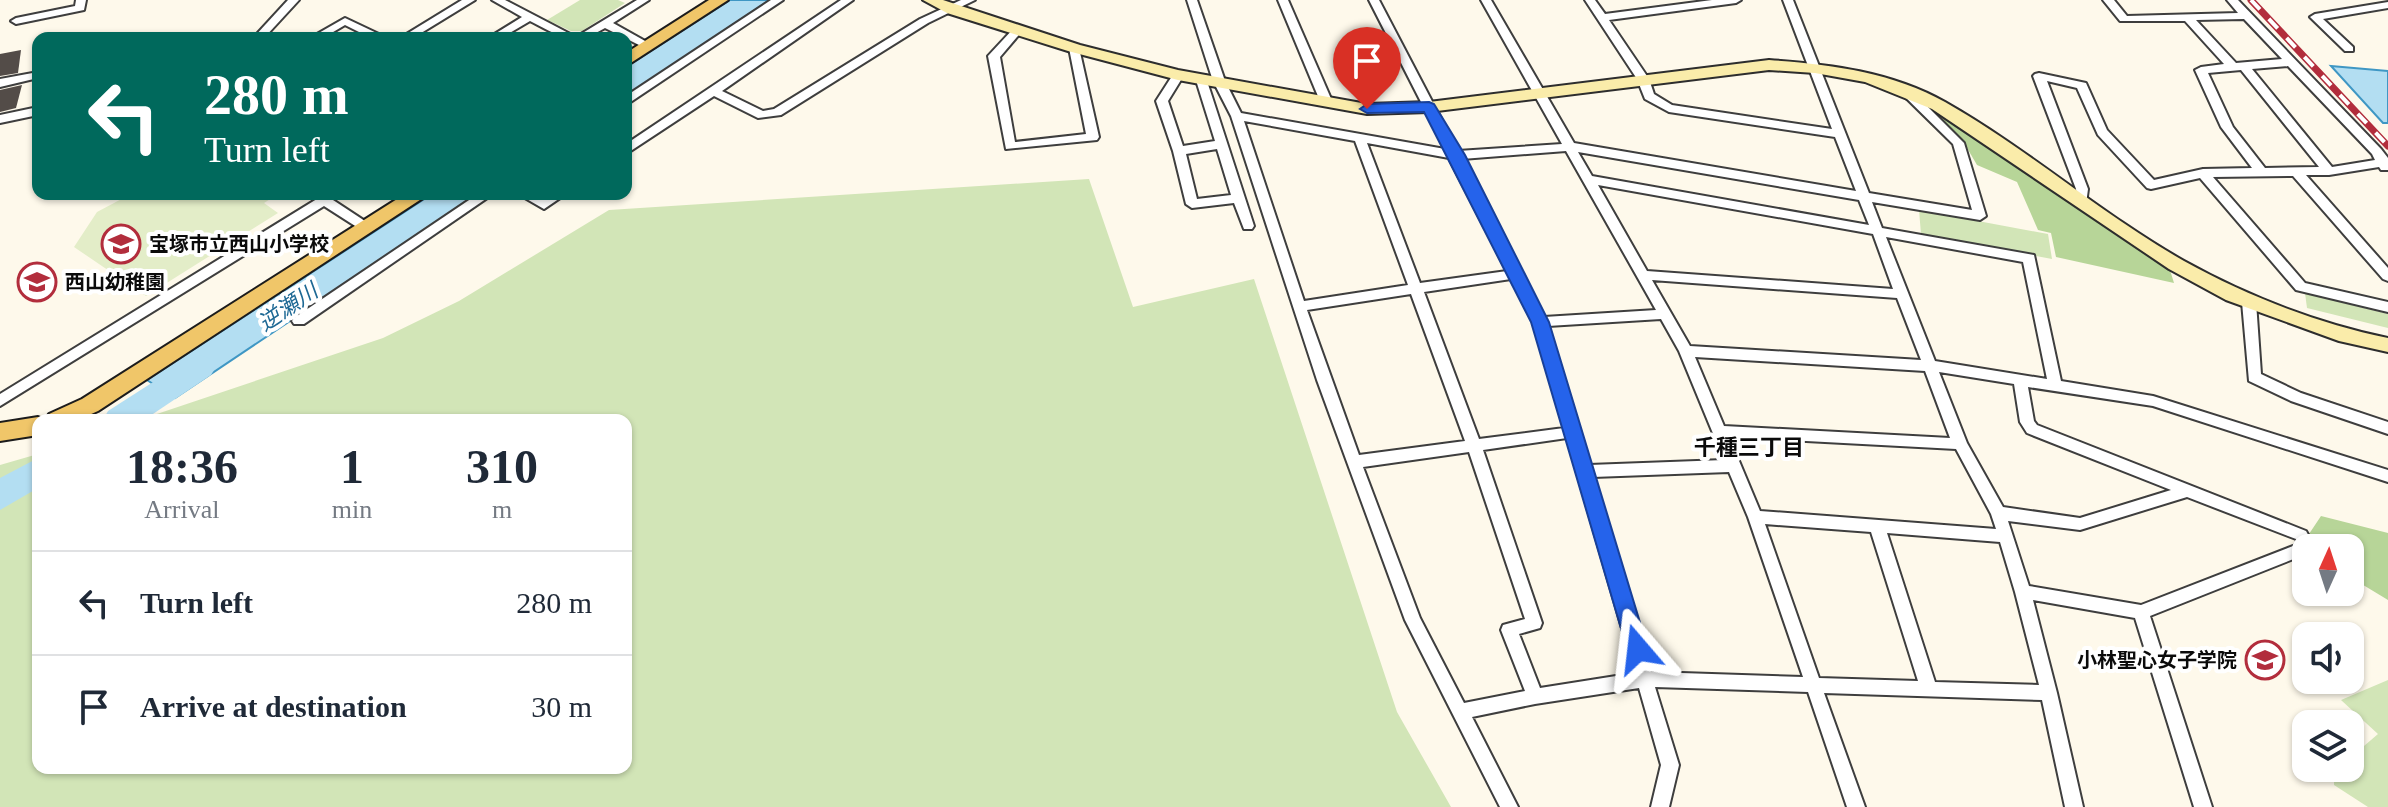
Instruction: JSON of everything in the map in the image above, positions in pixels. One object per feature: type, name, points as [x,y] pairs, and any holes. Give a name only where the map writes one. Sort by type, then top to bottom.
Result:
[{"type":"main road","points":[[632,57],[720,0]]},
{"type":"main road","points":[[70,414],[90,405],[410,200]]},
{"type":"main road","points":[[0,432],[32,427]]},
{"type":"street","points":[[16,21],[80,8],[81,0]]},
{"type":"street","points":[[264,32],[294,0]]},
{"type":"street","points":[[415,32],[470,0]]},
{"type":"street","points":[[497,0],[560,32]]},
{"type":"street","points":[[592,32],[644,0]]},
{"type":"street","points":[[632,97],[778,0]]},
{"type":"street","points":[[632,146],[848,0]]},
{"type":"street","points":[[931,0],[952,10],[1074,48],[1178,75],[1367,109],[1429,107],[1769,65],[1815,68],[1869,78],[1938,105],[2175,264],[2249,302],[2346,336],[2388,345]]},
{"type":"street","points":[[713,91],[762,115],[777,112],[924,21],[970,0]]},
{"type":"street","points":[[1192,0],[1219,81],[1237,116],[1354,462],[1413,620],[1509,807]]},
{"type":"street","points":[[1283,0],[1326,101]]},
{"type":"street","points":[[1374,0],[1457,155],[1540,322],[1670,765],[1660,807]]},
{"type":"street","points":[[1486,0],[1573,147],[1686,351],[1755,517],[1856,807]]},
{"type":"street","points":[[1590,0],[1643,79],[1649,96],[1669,108],[1841,134]]},
{"type":"street","points":[[1602,18],[1736,0]]},
{"type":"street","points":[[1788,0],[1960,444],[1998,513],[2023,592],[2074,807]]},
{"type":"street","points":[[2108,0],[2124,19],[2246,16]]},
{"type":"street","points":[[2082,201],[2082,189],[2039,76],[2082,86],[2102,132],[2151,185],[2203,173],[2297,173],[2386,165],[2232,0]]},
{"type":"street","points":[[2349,49],[2315,17],[2388,5]]},
{"type":"street","points":[[504,32],[530,17]]},
{"type":"street","points":[[2189,19],[2238,66],[2329,171]]},
{"type":"street","points":[[326,32],[345,21],[367,32]]},
{"type":"street","points":[[606,24],[622,32]]},
{"type":"street","points":[[1018,30],[994,56],[1010,146],[1093,137],[1074,48]]},
{"type":"street","points":[[632,37],[649,46]]},
{"type":"street","points":[[2262,172],[2228,128],[2214,99],[2213,86],[2201,70],[2290,62]]},
{"type":"street","points":[[1178,75],[1162,101],[1192,204],[1238,198]]},
{"type":"street","points":[[0,83],[32,76]]},
{"type":"street","points":[[1201,77],[1248,226]]},
{"type":"street","points":[[1237,116],[1457,155],[1573,147],[1980,216],[1958,143],[1903,89]]},
{"type":"street","points":[[0,119],[32,112]]},
{"type":"street","points":[[1360,139],[1474,445],[1534,623],[1509,630],[1535,696]]},
{"type":"street","points":[[1179,151],[1222,144]]},
{"type":"street","points":[[2203,173],[2301,287],[2388,307]]},
{"type":"street","points":[[2297,173],[2388,276]]},
{"type":"street","points":[[1591,180],[2029,258],[2055,385]]},
{"type":"street","points":[[0,401],[324,200]]},
{"type":"street","points":[[333,200],[367,228]]},
{"type":"street","points":[[299,321],[478,200]]},
{"type":"street","points":[[1300,306],[1515,274]]},
{"type":"street","points":[[1644,275],[1903,294]]},
{"type":"street","points":[[2249,302],[2254,377],[2296,397],[2388,428]]},
{"type":"street","points":[[1540,322],[1664,314]]},
{"type":"street","points":[[1686,351],[1931,366],[2153,401],[2388,476]]},
{"type":"street","points":[[2020,379],[2027,422],[2032,429],[2301,535],[2307,547],[2141,612],[2023,592]]},
{"type":"street","points":[[1719,431],[1960,444]]},
{"type":"street","points":[[1354,462],[1573,432]]},
{"type":"street","points":[[1585,471],[1734,466]]},
{"type":"street","points":[[1998,513],[2080,524],[2187,491]]},
{"type":"street","points":[[1755,517],[2005,536]]},
{"type":"street","points":[[1877,526],[1929,689]]},
{"type":"street","points":[[2141,612],[2203,807]]},
{"type":"street","points":[[1459,712],[1535,696],[1647,679],[2049,693]]},
{"type":"green space","points":[[580,0],[618,0],[625,3],[582,31],[571,31],[547,20]]},
{"type":"green space","points":[[1919,103],[1939,110],[2170,270],[2174,283],[2056,257],[2051,233],[2038,230],[2017,182],[1977,165],[1963,141]]},
{"type":"green space","points":[[1089,179],[1133,307],[1254,279],[1397,712],[1451,807],[0,807],[0,465],[32,456],[32,774],[632,774],[632,414],[157,414],[383,338],[459,301],[609,210]]},
{"type":"green space","points":[[120,200],[269,200],[264,203],[278,213],[146,296],[74,247],[97,212]]},
{"type":"green space","points":[[1919,210],[2048,234],[2052,259],[1921,234]]},
{"type":"green space","points":[[2305,293],[2388,314],[2388,328],[2307,308]]},
{"type":"green space","points":[[2321,516],[2388,533],[2388,600],[2364,585],[2364,534],[2309,534]]},
{"type":"green space","points":[[2388,680],[2388,807],[2368,807],[2334,785],[2334,782],[2364,782],[2364,746],[2378,734],[2364,721],[2364,710],[2352,710],[2341,700],[2364,694],[2364,690]]},
{"type":"water","points":[[730,0],[770,0],[632,92],[632,63]]},
{"type":"water","points":[[2331,66],[2388,71],[2388,123],[2383,123]]},
{"type":"water","points":[[423,200],[471,200],[175,398],[147,380]]},
{"type":"building","points":[[21,50],[18,73],[0,76],[0,54]]},
{"type":"building","points":[[22,85],[16,108],[0,112],[0,90]]},
{"type":"waterway","name":"逆瀬川","points":[[128,414],[200,367]]},
{"type":"waterway","name":"逆瀬川","points":[[0,496],[32,475]]},
{"type":"waterway","points":[[0,484],[20,481]]},
{"type":"railway","points":[[2251,0],[2388,146]]},
{"type":"place","name":"宝塚市立西山小学校","points":[[121,244]]},
{"type":"place","name":"西山幼稚園","points":[[37,282]]},
{"type":"place","name":"小林聖心女子学院","points":[[2265,660]]},
{"type":"district","name":"千種三丁目","points":[[1749,447]]},
{"type":"route","points":[[1367,109],[1429,107],[1457,155],[1540,322],[1638,649]]}]
